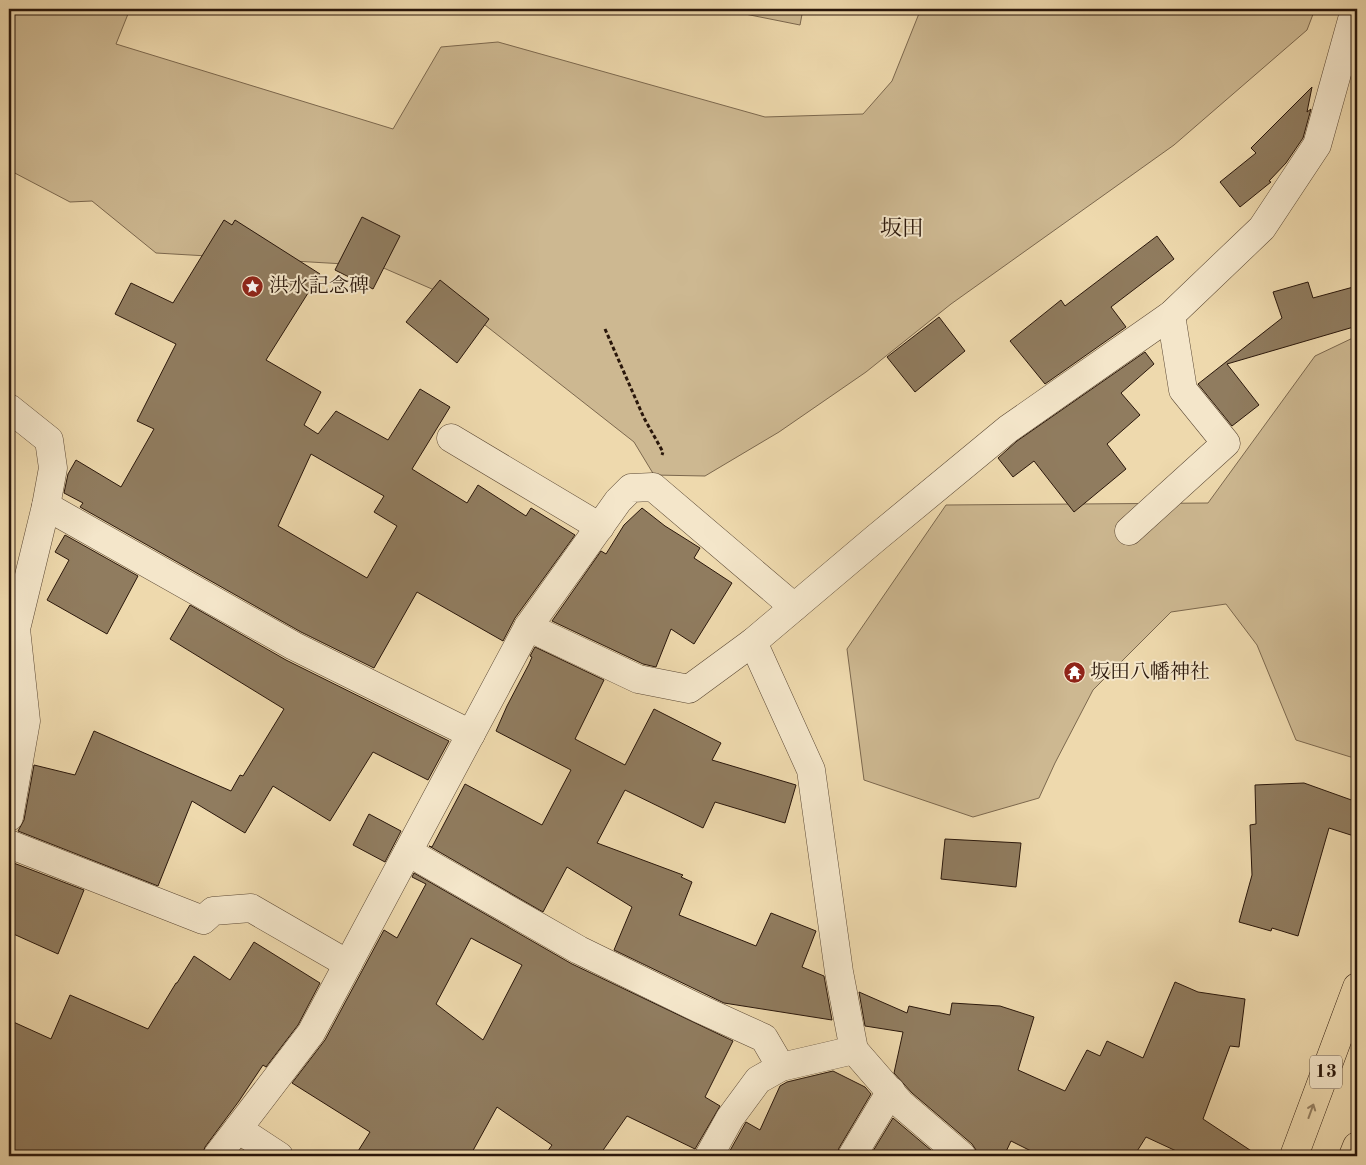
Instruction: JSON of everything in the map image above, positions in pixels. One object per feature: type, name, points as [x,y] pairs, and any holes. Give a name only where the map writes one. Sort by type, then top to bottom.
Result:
[{"type":"main road","name":"13","points":[[1294,1156],[1357,988]]},
{"type":"main road","points":[[1354,1156],[1357,1146]]},
{"type":"street","points":[[528,627],[638,679],[689,689],[753,642],[1008,429],[1171,315],[1262,228],[1317,145],[1356,9]]},
{"type":"street","points":[[1129,531],[1226,443],[1183,390],[1171,315]]},
{"type":"street","points":[[9,408],[49,440],[53,468],[46,506],[16,629],[26,721],[9,817]]},
{"type":"street","points":[[451,438],[600,527]]},
{"type":"street","points":[[217,1156],[311,1033],[528,627],[618,501],[632,488],[653,487],[794,607]]},
{"type":"street","points":[[46,506],[294,646],[471,734]]},
{"type":"street","points":[[753,642],[811,770],[839,972],[854,1050],[902,1104],[962,1156]]},
{"type":"street","points":[[9,844],[203,920],[213,911],[251,908],[348,964]]},
{"type":"street","points":[[408,852],[580,950],[764,1038],[781,1067]]},
{"type":"street","points":[[709,1156],[730,1118],[758,1080],[781,1067],[854,1050]]},
{"type":"street","points":[[852,1156],[891,1091]]},
{"type":"street","points":[[238,1129],[280,1156]]},
{"type":"path","points":[[605,329],[644,418],[662,452],[653,487]]},
{"type":"shaded area","points":[[9,9],[130,9],[116,44],[393,129],[441,47],[498,42],[765,117],[863,114],[892,81],[920,11],[919,9],[1315,9],[1307,30],[1174,145],[951,304],[866,372],[779,432],[705,476],[654,475],[634,442],[448,296],[379,266],[156,253],[92,201],[70,202],[9,170]]},
{"type":"shaded area","points":[[720,9],[803,9],[800,25]]},
{"type":"shaded area","points":[[1357,336],[1357,759],[1296,740],[1257,645],[1226,604],[1171,612],[1093,690],[1039,798],[973,817],[864,780],[847,649],[946,505],[1208,503],[1315,356]]},
{"type":"building","points":[[1312,87],[1307,112],[1311,109],[1303,138],[1286,163],[1269,181],[1271,182],[1240,207],[1220,182],[1256,153],[1251,148]]},
{"type":"building","points":[[362,217],[400,236],[373,289],[335,270]]},
{"type":"building","points":[[224,220],[232,225],[235,220],[320,274],[266,360],[321,392],[304,425],[318,434],[336,411],[388,440],[420,389],[450,407],[412,469],[467,503],[478,485],[526,516],[531,508],[575,535],[515,618],[503,641],[417,592],[374,668],[301,632],[80,507],[83,503],[64,493],[68,474],[76,460],[121,487],[154,429],[137,421],[176,344],[115,314],[131,283],[173,303]],"holes":[[[311,454],[384,496],[374,512],[397,526],[367,578],[278,526]]]},
{"type":"building","points":[[1157,236],[1174,259],[1111,307],[1126,327],[1045,384],[1010,341],[1061,300],[1065,306]]},
{"type":"building","points":[[440,280],[489,319],[457,363],[406,322]]},
{"type":"building","points":[[1308,282],[1313,298],[1357,286],[1357,326],[1227,364],[1259,405],[1232,426],[1198,384],[1282,318],[1273,292]]},
{"type":"building","points":[[939,317],[965,351],[915,392],[887,357]]},
{"type":"building","points":[[1145,352],[1154,364],[1121,393],[1140,415],[1107,444],[1126,469],[1074,512],[1034,461],[1013,477],[998,458],[1017,441]]},
{"type":"building","points":[[642,508],[665,526],[700,548],[694,558],[732,583],[694,644],[671,629],[656,667],[643,664],[552,621],[601,551],[606,554],[624,525]]},
{"type":"building","points":[[65,535],[138,576],[107,634],[47,600],[69,560],[55,552]]},
{"type":"building","points":[[190,605],[286,660],[449,741],[428,780],[373,752],[330,821],[273,786],[245,833],[192,801],[158,886],[18,831],[24,820],[34,765],[75,775],[94,731],[231,791],[240,775],[243,776],[284,709],[170,639]]},
{"type":"building","points":[[535,647],[604,680],[575,739],[625,765],[654,709],[721,743],[712,760],[796,785],[785,823],[715,802],[703,828],[625,790],[597,843],[683,875],[681,877],[692,882],[679,915],[756,946],[771,913],[816,931],[802,967],[824,976],[832,1020],[724,1003],[614,950],[632,907],[567,867],[543,912],[429,846],[432,847],[465,784],[542,825],[571,770],[496,731],[529,664],[532,657],[530,656]]},
{"type":"building","points":[[1304,783],[1357,802],[1357,837],[1329,828],[1298,936],[1272,928],[1271,931],[1239,922],[1252,875],[1250,825],[1256,824],[1255,785]]},
{"type":"building","points":[[369,814],[401,831],[385,862],[353,845]]},
{"type":"building","points":[[945,839],[1021,843],[1016,887],[941,879]]},
{"type":"building","points":[[11,862],[84,890],[58,954],[9,932],[9,871]]},
{"type":"building","points":[[414,873],[572,964],[733,1041],[705,1097],[720,1106],[695,1149],[627,1116],[599,1156],[544,1156],[552,1145],[497,1107],[470,1156],[355,1156],[370,1132],[292,1083],[325,1040],[384,930],[397,938],[426,884],[412,877]],"holes":[[[471,938],[522,965],[483,1040],[436,1004]]]},
{"type":"building","points":[[254,942],[320,983],[298,1025],[266,1067],[263,1065],[205,1147],[202,1156],[9,1156],[9,1020],[51,1039],[70,995],[148,1029],[194,956],[230,980]]},
{"type":"building","points":[[1175,982],[1198,992],[1245,999],[1239,1047],[1230,1046],[1203,1119],[1259,1156],[1187,1156],[1146,1137],[1134,1156],[1041,1156],[1011,1141],[1004,1156],[977,1156],[972,1144],[912,1093],[894,1073],[903,1032],[865,1026],[859,992],[907,1013],[909,1006],[950,1015],[952,1003],[1000,1006],[1034,1017],[1018,1070],[1065,1091],[1087,1050],[1100,1056],[1107,1041],[1143,1058]]},
{"type":"building","points":[[833,1071],[865,1087],[871,1094],[836,1156],[727,1156],[746,1122],[760,1130],[780,1086],[787,1082]]},
{"type":"building","points":[[893,1118],[938,1156],[870,1156]]},
{"type":"place","name":"洪水記念碑","points":[[253,287]]},
{"type":"place","name":"坂田八幡神社","points":[[1074,673]]},
{"type":"district","name":"坂田","points":[[902,229]]}]
